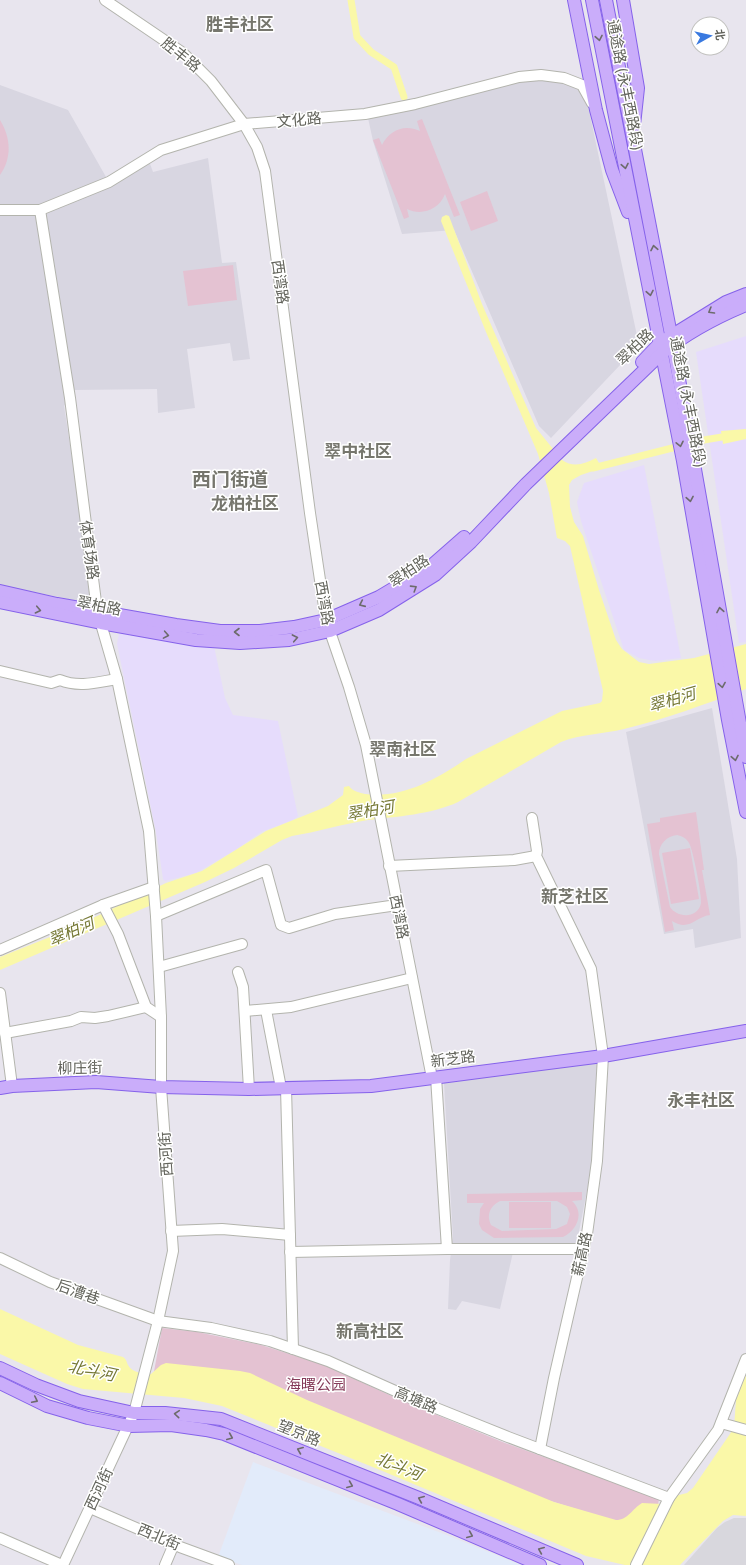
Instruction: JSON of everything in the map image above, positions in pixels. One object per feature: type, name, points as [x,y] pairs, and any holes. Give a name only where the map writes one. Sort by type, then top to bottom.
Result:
[{"type":"main road","points":[[574,0],[596,110],[612,170],[640,243]]},
{"type":"main road","name":"通途路 (永丰西路段)","points":[[592,0],[661,348],[688,459],[721,649],[728,720],[746,812]]},
{"type":"main road","name":"通途路 (永丰西路段)","points":[[606,0],[672,340],[681,426]]},
{"type":"main road","points":[[623,0],[638,88],[633,138]]},
{"type":"main road","name":"翠柏路","points":[[0,591],[57,604],[220,632],[260,631],[294,627],[326,620],[379,597],[431,566],[525,481],[661,348],[726,302],[746,294]]},
{"type":"main road","name":"翠柏路","points":[[672,340],[746,305]]},
{"type":"main road","name":"翠柏路","points":[[0,602],[101,623],[196,640],[240,643],[289,640],[330,632],[379,610],[435,575],[471,542],[525,481]]},
{"type":"main road","name":"通途路 (永丰西路段)","points":[[721,649],[737,709],[746,757]]},
{"type":"main road","name":"新芝路","points":[[161,1087],[249,1089],[371,1086],[603,1056],[746,1032]]},
{"type":"main road","name":"柳庄街","points":[[0,1088],[12,1086],[96,1082],[161,1087]]},
{"type":"main road","name":"望京路","points":[[0,1368],[36,1385],[79,1401],[134,1413],[166,1413],[221,1419],[419,1498],[576,1565]]},
{"type":"main road","name":"望京路","points":[[0,1383],[47,1406],[88,1418],[129,1426],[171,1425],[224,1434],[398,1504],[540,1565]]},
{"type":"street","name":"胜丰路","points":[[105,0],[183,53],[211,81],[244,124]]},
{"type":"street","name":"文化路","points":[[0,210],[40,210],[109,182],[161,150],[244,124],[365,114],[415,104],[519,77],[541,75],[564,78],[582,85],[596,110]]},
{"type":"street","name":"西湾路","points":[[244,124],[257,147],[265,171],[310,513],[326,620],[357,714],[376,792],[389,866],[434,1077],[447,1249]]},
{"type":"street","name":"体育场路","points":[[40,210],[70,398],[97,610],[117,679],[149,831],[156,916]]},
{"type":"street","points":[[0,672],[52,683],[60,680],[70,684],[87,684],[117,679]]},
{"type":"street","points":[[389,866],[514,860],[536,856],[537,851],[532,818]]},
{"type":"street","name":"薪高路","points":[[536,856],[591,969],[603,1056],[597,1161],[583,1249],[554,1378],[540,1449]]},
{"type":"street","points":[[156,916],[266,870],[281,925],[289,928],[335,914],[397,905]]},
{"type":"street","points":[[0,950],[154,887]]},
{"type":"street","points":[[105,908],[118,934],[146,1007],[161,1017]]},
{"type":"street","name":"西河街","points":[[63,1565],[134,1413],[158,1321],[173,1250],[161,1087],[161,1017],[156,916]]},
{"type":"street","points":[[159,967],[242,944]]},
{"type":"street","points":[[238,972],[243,987],[249,1089]]},
{"type":"street","points":[[245,1011],[291,1008],[412,978]]},
{"type":"street","points":[[0,993],[12,1086]]},
{"type":"street","points":[[5,1033],[71,1021],[81,1017],[95,1018],[108,1016],[146,1007]]},
{"type":"street","points":[[266,1010],[283,1088],[290,1235],[293,1349]]},
{"type":"street","points":[[171,1231],[222,1229],[290,1235]]},
{"type":"street","points":[[290,1252],[447,1249],[583,1249]]},
{"type":"street","name":"后漕巷","points":[[0,1258],[50,1282],[158,1321]]},
{"type":"street","name":"高塘路","points":[[158,1321],[211,1328],[270,1341],[328,1361],[411,1398],[669,1498]]},
{"type":"street","points":[[636,1565],[669,1498],[718,1430],[746,1359]]},
{"type":"street","points":[[720,1423],[746,1430]]},
{"type":"street","name":"西北街","points":[[90,1508],[174,1544],[229,1565]]},
{"type":"street","points":[[0,1538],[63,1565]]},
{"type":"street","points":[[165,1565],[174,1544]]},
{"type":"shaded area","points":[[542,78],[563,81],[578,87],[588,106],[639,345],[551,438],[539,426],[454,230],[402,234],[373,141],[368,118],[519,81]]},
{"type":"shaded area","points":[[0,85],[68,110],[110,184],[149,161],[153,172],[208,158],[222,263],[236,262],[250,359],[233,361],[230,343],[187,349],[195,408],[158,413],[157,389],[75,390],[64,406],[82,522],[90,592],[88,603],[0,585]]},
{"type":"shaded area","points":[[746,336],[746,642],[739,643],[696,352]]},
{"type":"shaded area","points":[[644,465],[681,658],[655,661],[639,658],[624,650],[581,521],[577,502],[584,483]]},
{"type":"shaded area","points":[[126,631],[214,646],[225,698],[233,715],[278,721],[298,816],[293,820],[261,832],[237,849],[196,873],[165,881],[163,879],[156,832],[117,644],[119,633]]},
{"type":"shaded area","points":[[712,708],[737,859],[741,938],[695,948],[693,929],[664,934],[626,732]]},
{"type":"shaded area","points":[[598,1060],[593,1160],[576,1247],[514,1248],[500,1309],[462,1301],[456,1310],[448,1309],[450,1260],[453,1238],[444,1083]]},
{"type":"shaded area","points":[[253,1462],[444,1534],[521,1565],[242,1565],[218,1557]]},
{"type":"shaded area","points":[[734,1518],[746,1518],[746,1565],[684,1565],[717,1528]]},
{"type":"green space","points":[[422,119],[460,215],[454,217],[445,194],[442,200],[434,208],[424,212],[407,209],[409,217],[404,219],[373,140],[379,138],[382,145],[393,132],[403,128],[420,131],[417,121]]},
{"type":"green space","points":[[0,120],[4,127],[9,148],[7,162],[0,175]]},
{"type":"green space","points":[[487,191],[498,221],[471,231],[460,202]]},
{"type":"green space","points":[[233,265],[237,300],[188,306],[183,271]]},
{"type":"green space","points":[[696,812],[704,870],[702,870],[710,915],[692,923],[683,925],[672,921],[674,930],[665,932],[647,824],[660,822],[660,818]],"holes":[[[677,835],[687,840],[691,847],[701,899],[701,903],[696,912],[687,915],[677,913],[670,907],[659,854],[660,847],[664,841]]]},
{"type":"green space","points":[[690,848],[699,899],[671,904],[662,853]]},
{"type":"green space","points":[[582,1192],[582,1200],[572,1201],[578,1211],[578,1221],[572,1230],[563,1237],[494,1238],[482,1230],[479,1224],[480,1209],[484,1203],[467,1203],[467,1194]],"holes":[[[500,1201],[557,1201],[567,1207],[570,1214],[567,1224],[556,1229],[502,1231],[491,1225],[489,1218],[491,1208]]]},
{"type":"green space","points":[[509,1202],[551,1202],[551,1228],[509,1228]]},
{"type":"green space","name":"海曙公园","points":[[162,1328],[197,1332],[261,1345],[324,1365],[398,1399],[505,1443],[659,1499],[658,1505],[622,1522],[615,1521],[153,1377]]},
{"type":"water","name":"翠柏河","points":[[446,215],[449,216],[482,304],[536,428],[562,460],[570,464],[579,464],[596,458],[602,468],[581,475],[572,480],[569,485],[570,507],[574,522],[583,536],[616,640],[622,649],[639,662],[649,664],[694,658],[746,644],[746,689],[655,721],[624,729],[576,737],[561,742],[458,802],[448,806],[426,812],[368,820],[292,836],[205,882],[0,970],[0,957],[70,929],[166,883],[202,871],[266,831],[328,806],[343,795],[344,787],[349,786],[354,790],[365,794],[379,795],[418,786],[443,774],[466,759],[562,711],[600,703],[602,701],[603,691],[570,546],[565,541],[557,538],[549,493],[538,454],[441,221],[442,217]]},
{"type":"water","points":[[746,429],[746,439],[723,444],[721,431]]},
{"type":"water","name":"北斗河","points":[[0,1309],[78,1345],[123,1357],[132,1370],[145,1374],[151,1374],[161,1365],[166,1363],[250,1373],[307,1400],[554,1502],[616,1520],[624,1518],[642,1503],[662,1504],[679,1495],[687,1493],[693,1488],[734,1428],[736,1400],[746,1375],[746,1516],[733,1515],[723,1521],[680,1565],[625,1565],[586,1556],[222,1406],[184,1398],[83,1389],[67,1384],[0,1354]]},
{"type":"waterway","points":[[351,0],[357,37],[371,52],[394,67],[404,97]]},
{"type":"waterway","points":[[593,468],[704,440],[746,433]]},
{"type":"district","name":"胜丰社区","points":[[240,24]]},
{"type":"district","name":"翠中社区","points":[[358,451]]},
{"type":"district","name":"西门街道","points":[[230,479]]},
{"type":"district","name":"龙柏社区","points":[[245,503]]},
{"type":"district","name":"翠南社区","points":[[403,749]]},
{"type":"district","name":"新芝社区","points":[[575,896]]},
{"type":"district","name":"永丰社区","points":[[701,1100]]},
{"type":"district","name":"新高社区","points":[[370,1331]]}]
